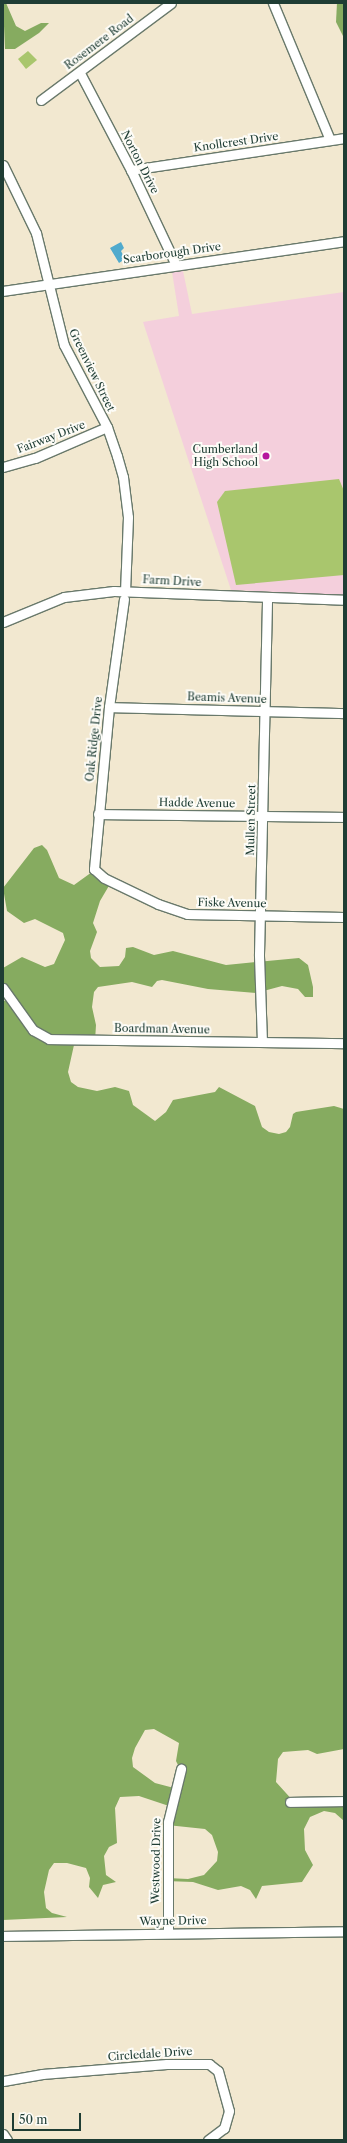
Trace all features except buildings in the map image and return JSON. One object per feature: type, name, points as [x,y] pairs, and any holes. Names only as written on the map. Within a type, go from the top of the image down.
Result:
[{"type":"street","name":"Rosemere Road","points":[[41,100],[80,73],[171,3]]},
{"type":"street","points":[[272,3],[330,140]]},
{"type":"street","name":"Norton Drive","points":[[80,73],[131,170],[176,265]]},
{"type":"street","name":"Knollcrest Drive","points":[[131,170],[344,138]]},
{"type":"street","name":"Greenview Street","points":[[3,165],[32,222],[64,345],[107,427],[123,477],[128,536],[124,595]]},
{"type":"street","name":"Scarborough Drive","points":[[3,291],[344,241]]},
{"type":"street","name":"Fairway Drive","points":[[3,467],[35,458],[107,427]]},
{"type":"street","name":"Farm Drive","points":[[3,622],[64,597],[124,595],[267,597],[344,600]]},
{"type":"street","name":"Oak Ridge Drive","points":[[104,878],[94,869],[109,707],[124,595]]},
{"type":"street","name":"Mullen Street","points":[[262,1042],[260,916],[267,597]]},
{"type":"street","name":"Beamis Avenue","points":[[109,707],[344,713]]},
{"type":"street","name":"Hadde Avenue","points":[[98,814],[344,817]]},
{"type":"street","name":"Fiske Avenue","points":[[104,878],[158,904],[187,914],[344,917]]},
{"type":"street","name":"Boardman Avenue","points":[[3,988],[34,1030],[49,1039],[344,1043]]},
{"type":"street","name":"Westwood Drive","points":[[168,1932],[168,1822],[181,1768]]},
{"type":"street","points":[[290,1802],[344,1801]]},
{"type":"street","name":"Wayne Drive","points":[[3,1936],[168,1932],[344,1931]]},
{"type":"street","name":"Circledale Drive","points":[[3,2081],[42,2074],[167,2064],[209,2064],[218,2071],[229,2111],[224,2128],[208,2140]]},
{"type":"street","points":[[3,2134],[7,2140]]},
{"type":"shaded area","name":"Cumberland High School","points":[[183,271],[192,314],[344,292],[344,595],[231,590],[143,322],[179,316],[172,272]]},
{"type":"green space","points":[[3,3],[6,3],[16,26],[25,31],[41,23],[49,23],[39,33],[15,49],[5,49]]},
{"type":"green space","points":[[337,3],[344,3],[344,38],[336,22]]},
{"type":"green space","points":[[28,51],[37,60],[26,69],[18,59]]},
{"type":"green space","points":[[339,479],[344,491],[344,575],[236,585],[217,502],[225,491]]},
{"type":"green space","points":[[42,845],[47,850],[59,878],[74,885],[92,872],[110,884],[100,901],[93,923],[97,932],[90,951],[91,958],[100,967],[119,966],[125,957],[126,948],[133,947],[154,955],[173,951],[226,965],[299,958],[308,965],[313,987],[313,997],[305,997],[298,989],[282,986],[256,993],[208,989],[162,980],[157,981],[152,987],[132,982],[98,987],[94,992],[92,1007],[96,1025],[95,1041],[74,1045],[68,1072],[71,1082],[78,1087],[97,1091],[115,1087],[129,1091],[133,1105],[155,1121],[166,1112],[173,1100],[215,1092],[219,1087],[255,1106],[262,1127],[269,1132],[279,1134],[286,1132],[290,1127],[293,1114],[296,1112],[334,1106],[344,1109],[344,1749],[317,1754],[308,1750],[283,1752],[278,1759],[276,1782],[295,1803],[344,1802],[344,1821],[335,1813],[324,1811],[310,1817],[304,1829],[305,1850],[313,1865],[302,1882],[262,1886],[256,1899],[250,1890],[241,1886],[218,1890],[193,1882],[166,1881],[167,1878],[188,1879],[204,1875],[217,1861],[218,1852],[212,1835],[205,1829],[167,1825],[169,1806],[139,1796],[120,1797],[115,1808],[117,1843],[109,1847],[104,1856],[106,1875],[116,1882],[103,1885],[98,1898],[89,1887],[90,1878],[86,1868],[67,1863],[54,1863],[49,1870],[44,1892],[46,1908],[52,1913],[67,1917],[3,1920],[3,1002],[8,998],[3,990],[3,968],[22,957],[45,967],[54,964],[65,940],[63,933],[35,919],[24,923],[7,911],[3,888],[34,848]],"holes":[[[154,1729],[179,1743],[176,1761],[180,1769],[174,1788],[155,1783],[133,1767],[132,1758],[135,1748],[145,1730]]]},
{"type":"water","points":[[121,242],[124,248],[121,251],[125,259],[119,263],[110,248]]},
{"type":"place","name":"Cumberland High School","points":[[266,456]]}]
